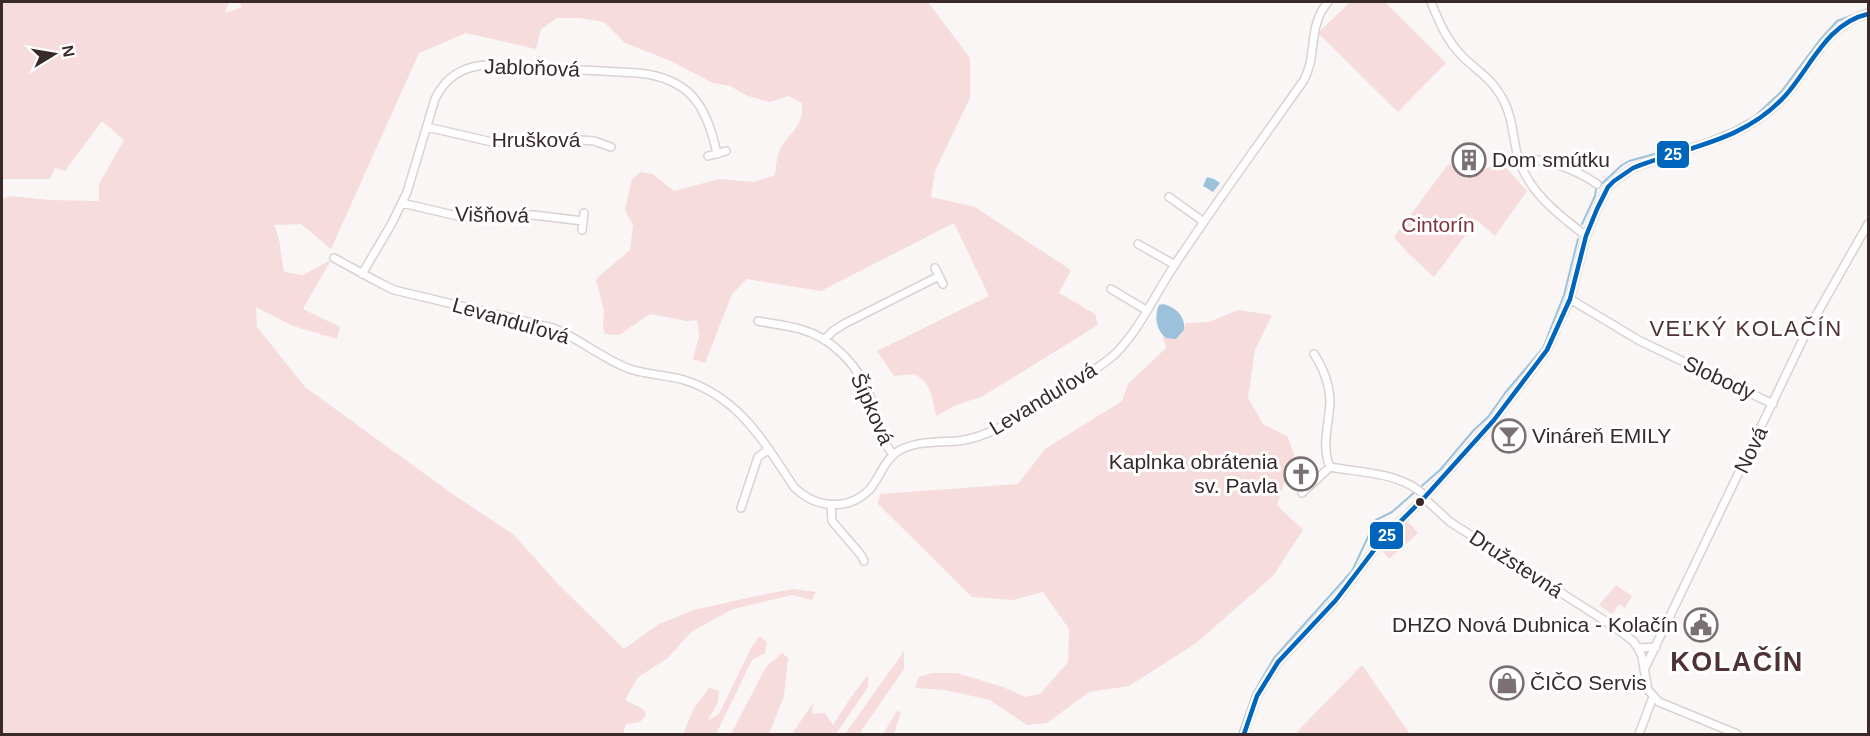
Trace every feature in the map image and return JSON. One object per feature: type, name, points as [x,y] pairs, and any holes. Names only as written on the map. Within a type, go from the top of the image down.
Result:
[{"type":"street","name":"Levanduľová","points":[[893,454],[914,445],[975,438],[1002,427],[1101,365],[1126,342],[1204,222],[1304,80],[1312,59],[1315,24],[1322,8],[1328,2]]},
{"type":"street","points":[[1431,2],[1451,44],[1501,94],[1512,118],[1518,158],[1528,177],[1545,202],[1586,236]]},
{"type":"street","points":[[1244,735],[1257,696],[1278,663],[1336,600],[1381,541],[1422,493],[1494,420],[1534,370],[1551,344],[1570,299],[1586,236],[1608,187],[1622,174],[1643,164],[1728,136],[1757,121],[1786,94],[1827,39],[1838,28],[1853,18],[1869,14]]},
{"type":"street","name":"Jabloňová","points":[[362,274],[402,203],[440,90],[454,75],[470,67],[490,65],[661,76],[694,98],[701,107],[710,124],[717,154]]},
{"type":"street","name":"Hrušková","points":[[427,127],[492,142],[580,140],[594,141],[611,147]]},
{"type":"street","points":[[708,156],[726,151]]},
{"type":"street","points":[[1518,158],[1545,161],[1582,174],[1597,184]]},
{"type":"street","points":[[1169,197],[1204,222]]},
{"type":"street","name":"Višňová","points":[[402,203],[466,218],[533,215],[583,222]]},
{"type":"street","points":[[582,230],[584,213]]},
{"type":"street","name":"Nová","points":[[1644,670],[1805,335],[1869,224]]},
{"type":"street","points":[[1138,243],[1175,265]]},
{"type":"street","name":"Levanduľová","points":[[334,258],[402,292],[553,328],[630,369],[697,385],[717,395],[751,424],[800,493],[813,501],[831,506]]},
{"type":"street","points":[[935,268],[943,284]]},
{"type":"street","points":[[824,340],[844,324],[939,276]]},
{"type":"street","points":[[1111,289],[1146,310]]},
{"type":"street","name":"Slobody","points":[[1570,299],[1640,341],[1773,404]]},
{"type":"street","name":"Šípková","points":[[758,321],[800,329],[824,340],[844,356],[862,379],[872,401],[880,437],[893,454]]},
{"type":"street","points":[[1302,493],[1330,467],[1325,448],[1329,392],[1320,363],[1314,354]]},
{"type":"street","points":[[741,508],[758,458],[769,449]]},
{"type":"street","points":[[864,561],[832,520],[831,506],[852,501],[864,494],[876,481],[884,464],[893,454]]},
{"type":"street","name":"Družstevná","points":[[1330,467],[1407,482],[1422,493],[1450,522],[1610,624],[1633,641],[1638,648]]},
{"type":"street","points":[[1656,647],[1638,648],[1648,690],[1653,697],[1666,706],[1737,735]]},
{"type":"street","points":[[1639,735],[1653,697]]},
{"type":"green space","points":[[2,2],[229,2],[225,13],[242,7],[239,2],[928,2],[970,58],[970,98],[935,171],[931,197],[975,207],[1071,270],[1059,293],[1095,314],[1098,325],[983,396],[954,406],[936,416],[930,392],[921,378],[915,374],[894,376],[877,351],[989,296],[954,223],[821,291],[747,279],[732,294],[705,363],[693,359],[699,336],[697,320],[687,321],[650,314],[619,335],[605,334],[604,311],[596,280],[630,250],[633,225],[625,210],[632,179],[641,172],[653,174],[674,191],[719,179],[753,182],[775,175],[777,157],[800,120],[802,103],[789,96],[769,102],[748,96],[730,86],[713,83],[671,61],[625,43],[604,22],[579,18],[557,18],[541,29],[536,49],[466,33],[419,53],[331,249],[301,224],[274,225],[279,239],[284,272],[303,275],[331,260],[303,309],[340,327],[337,339],[293,326],[256,307],[257,327],[305,387],[451,493],[514,535],[559,585],[624,649],[659,624],[694,610],[793,589],[816,592],[812,600],[792,595],[733,609],[691,632],[668,658],[638,677],[625,700],[643,709],[646,715],[640,722],[626,724],[623,734],[2,734],[2,199],[10,196],[49,200],[99,201],[99,184],[124,140],[102,121],[65,171],[55,168],[50,179],[2,180]]},
{"type":"green space","points":[[1350,2],[1385,2],[1446,63],[1398,112],[1318,33]]},
{"type":"green space","name":"Cintorín","points":[[1500,161],[1527,191],[1495,236],[1477,220],[1434,277],[1394,237],[1449,163],[1467,179]]},
{"type":"green space","points":[[1238,310],[1272,315],[1255,350],[1248,398],[1263,424],[1287,436],[1294,454],[1277,505],[1303,530],[1273,576],[1195,644],[1129,686],[1089,692],[1047,723],[1027,725],[990,700],[945,690],[915,688],[919,677],[932,673],[957,673],[1003,687],[1025,697],[1040,694],[1068,662],[1069,629],[1043,592],[1013,600],[972,597],[878,504],[880,494],[1018,484],[1045,449],[1122,401],[1128,384],[1166,348],[1163,336],[1178,337],[1185,328],[1185,323],[1209,322]]},
{"type":"green space","points":[[1409,523],[1418,533],[1389,559],[1380,548],[1402,525]]},
{"type":"green space","points":[[1616,585],[1632,596],[1625,608],[1619,604],[1612,614],[1599,605]]},
{"type":"green space","points":[[760,636],[767,642],[765,653],[752,660],[716,734],[683,734],[694,708],[709,688],[719,691],[718,702],[708,720],[719,714],[752,646]]},
{"type":"green space","points":[[904,651],[904,669],[859,734],[845,734]]},
{"type":"green space","points":[[782,653],[788,658],[784,696],[769,734],[731,734],[766,667]]},
{"type":"green space","points":[[1362,665],[1410,734],[1295,734]]},
{"type":"green space","points":[[868,675],[868,687],[836,734],[792,734],[813,703],[812,714],[825,713],[833,725]]},
{"type":"green space","points":[[897,711],[901,712],[894,734],[883,734]]},
{"type":"water","points":[[1207,177],[1220,183],[1213,192],[1203,186]]},
{"type":"water","points":[[1163,304],[1172,307],[1183,320],[1184,330],[1176,339],[1166,338],[1158,327],[1157,309]]},
{"type":"waterway","points":[[1582,224],[1596,189],[1622,165],[1629,161],[1702,141],[1754,117],[1781,92],[1837,21],[1868,9]]},
{"type":"waterway","points":[[1239,734],[1253,694],[1274,658],[1352,571],[1376,520],[1392,512],[1440,470],[1488,417],[1543,348],[1564,295],[1578,239]]},
{"type":"transit line","name":"25","points":[[1244,734],[1257,696],[1278,662],[1336,600],[1381,541],[1424,498],[1494,420],[1547,350],[1570,299],[1586,236],[1608,187],[1633,168],[1714,141],[1751,124],[1785,96],[1831,36],[1854,19],[1868,14]]},
{"type":"place","name":"Dom smútku","points":[[1469,160]]},
{"type":"place","name":"Vináreň EMILY","points":[[1509,436]]},
{"type":"place","name":"Kaplnka obrátenia sv. Pavla","points":[[1301,474]]},
{"type":"place","name":"DHZO Nová Dubnica - Kolačín","points":[[1701,625]]},
{"type":"place","name":"ČIČO Servis","points":[[1507,683]]},
{"type":"district","name":"VEĽKÝ KOLAČÍN","points":[[1746,328]]},
{"type":"district","name":"KOLAČÍN","points":[[1737,662]]}]
